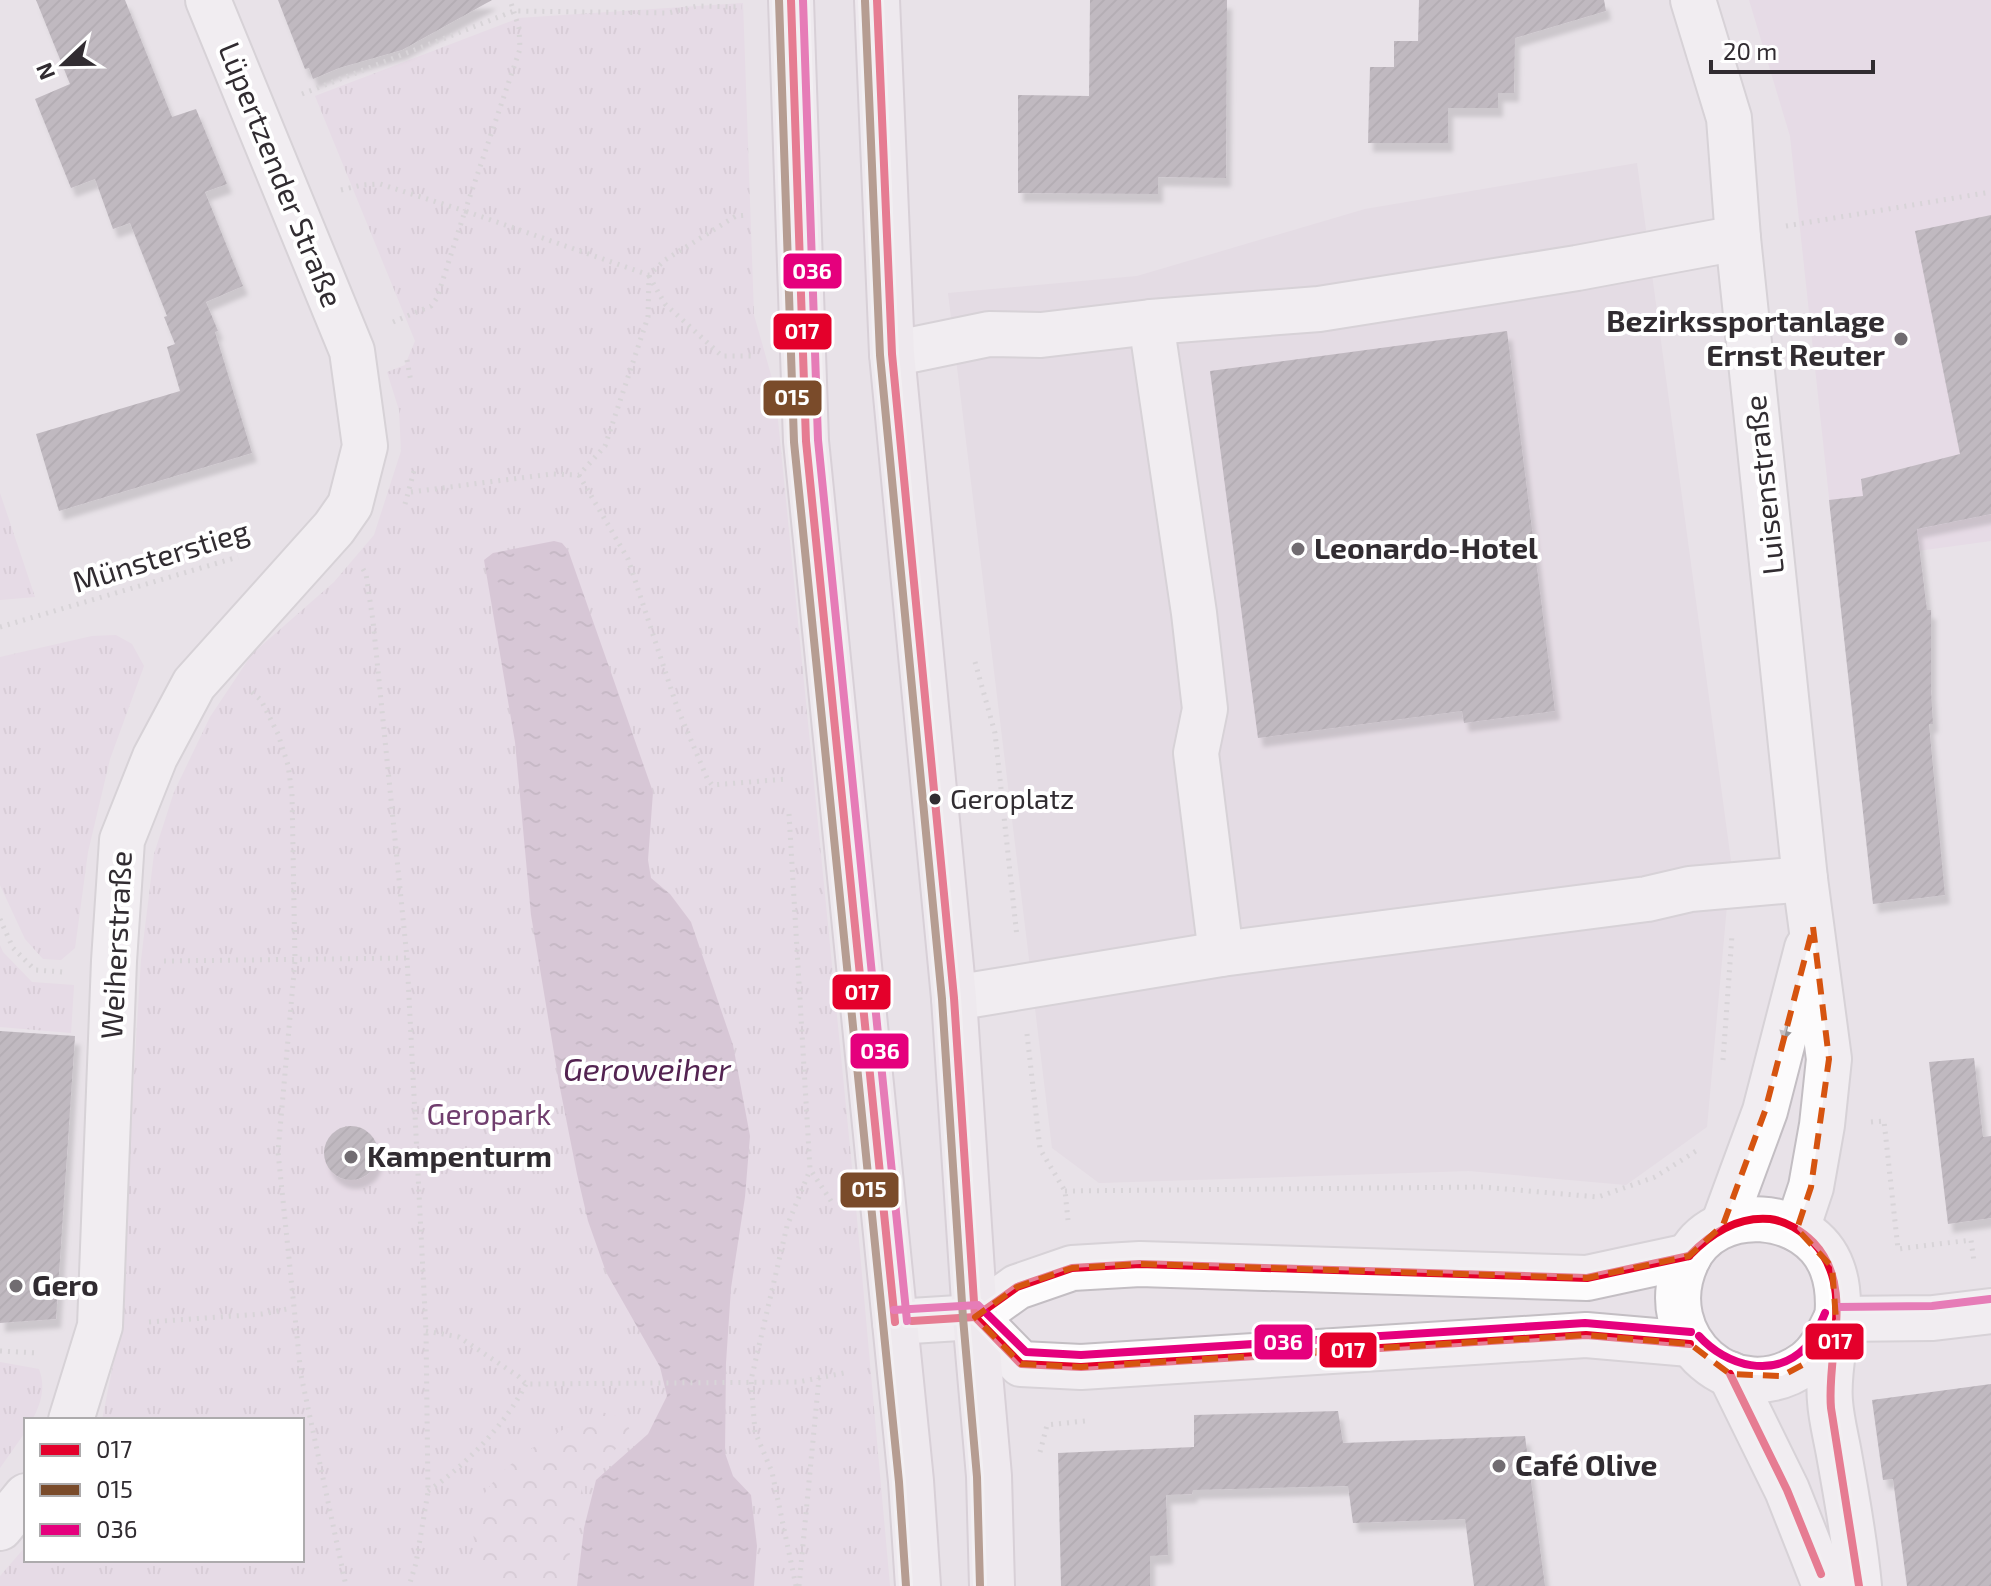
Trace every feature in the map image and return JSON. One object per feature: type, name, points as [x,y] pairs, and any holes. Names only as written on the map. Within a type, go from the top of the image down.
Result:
[{"type":"main road","points":[[877,0],[892,354],[954,998],[989,1476],[992,1586]]},
{"type":"main road","points":[[791,4],[806,441],[895,1322],[918,1586]]},
{"type":"street","name":"Lüpertzender Straße","points":[[208,0],[352,351]]},
{"type":"street","name":"Luisenstraße","points":[[1693,0],[1729,118],[1738,238],[1805,879],[1829,1059],[1811,1187],[1797,1229]]},
{"type":"street","points":[[892,354],[989,334],[1041,335],[1151,322],[1319,309],[1577,268],[1738,238]]},
{"type":"street","points":[[1151,322],[1205,709],[1196,753],[1221,954]]},
{"type":"street","name":"Weiherstraße","points":[[72,1418],[100,1326],[114,961],[122,840],[155,757],[194,684],[334,528],[350,505],[365,446],[352,351]]},
{"type":"street","points":[[954,998],[1221,954],[1647,899],[1690,889],[1805,879]]},
{"type":"street","name":"Luisenstraße","points":[[1723,1225],[1765,1111],[1813,927]]},
{"type":"street","points":[[1836,1319],[1824,1343],[1806,1363],[1782,1376],[1756,1380],[1730,1374],[1706,1361],[1690,1344],[1680,1323],[1677,1300],[1680,1277],[1689,1256],[1704,1239],[1723,1225],[1748,1218],[1773,1219],[1797,1229],[1818,1246],[1832,1267],[1837,1292],[1836,1319],[1829,1399],[1859,1586]]},
{"type":"street","points":[[895,1322],[975,1317],[1017,1287],[1072,1268],[1140,1264],[1587,1278],[1689,1256]]},
{"type":"street","points":[[1836,1319],[1933,1318],[1986,1312]]},
{"type":"street","points":[[975,1317],[1021,1364],[1081,1367],[1586,1335],[1690,1344]]},
{"type":"street","points":[[1730,1374],[1787,1490],[1825,1586]]},
{"type":"street","points":[[0,1528],[24,1498]]},
{"type":"path","points":[[392,322],[431,306],[437,298],[520,49],[519,28],[510,0]]},
{"type":"path","points":[[302,94],[514,11],[668,13],[697,6],[791,4]]},
{"type":"path","points":[[341,190],[380,184],[649,275],[665,304],[722,356],[803,351]]},
{"type":"path","points":[[1808,221],[1991,192]]},
{"type":"path","points":[[579,475],[605,446],[648,317],[649,275],[665,260],[736,216],[797,213]]},
{"type":"path","points":[[411,492],[551,474],[579,475]]},
{"type":"path","points":[[579,475],[628,559],[677,707],[707,778],[712,785],[787,779]]},
{"type":"path","name":"Münsterstieg","points":[[0,627],[245,555]]},
{"type":"path","points":[[366,574],[407,958],[426,1331],[428,1492],[409,1586]]},
{"type":"path","points":[[971,648],[995,733],[1040,1149],[1065,1191],[1072,1268]]},
{"type":"path","points":[[214,659],[261,700],[278,734],[288,765],[292,794],[295,961],[278,1152],[301,1375],[346,1586]]},
{"type":"path","points":[[1723,1062],[1734,886]]},
{"type":"path","points":[[0,919],[13,948],[35,970],[68,973],[114,961],[407,958]]},
{"type":"path","points":[[1822,1125],[1884,1121],[1898,1249],[1971,1240],[1986,1312]]},
{"type":"path","points":[[1065,1191],[1483,1187],[1598,1197],[1655,1177],[1702,1147]]},
{"type":"path","points":[[797,1586],[772,1472],[755,1432],[751,1380],[787,1226],[810,1169]]},
{"type":"path","points":[[100,1326],[262,1314],[292,1308]]},
{"type":"path","points":[[426,1331],[459,1337],[526,1384],[737,1380],[798,1382],[833,1375]]},
{"type":"path","points":[[0,1351],[49,1354]]},
{"type":"path","points":[[797,1586],[819,1378]]},
{"type":"path","points":[[428,1492],[458,1470],[519,1398],[526,1384]]},
{"type":"highlighted area","points":[[1813,927],[1829,1059],[1811,1187],[1797,1229],[1832,1267],[1836,1319],[1806,1363],[1782,1376],[1730,1374],[1690,1344],[1586,1335],[1081,1367],[1021,1364],[975,1317],[1017,1287],[1072,1268],[1140,1264],[1587,1278],[1689,1256],[1723,1225],[1765,1111]]},
{"type":"shaded area","points":[[1637,163],[1731,861],[1707,1127],[1626,1185],[1469,1171],[1099,1183],[1052,1148],[948,293],[1137,276],[1365,209]]},
{"type":"green space","name":"Bezirkssportanlage Ernst Reuter","points":[[1749,0],[1991,0],[1991,541],[1836,562],[1790,136]]},
{"type":"green space","name":"Geropark","points":[[743,3],[754,315],[775,389],[890,1586],[0,1586],[0,1576],[24,1548],[24,1562],[304,1562],[304,1418],[102,1418],[116,1350],[141,960],[154,854],[174,792],[210,717],[252,654],[334,582],[374,535],[401,451],[399,410],[387,372],[405,365],[415,341],[315,96],[519,18]]},
{"type":"green space","points":[[0,493],[35,597],[0,600]]},
{"type":"green space","points":[[116,635],[132,644],[144,666],[110,759],[88,852],[75,948],[61,960],[43,959],[25,939],[0,885],[0,657],[92,636]]},
{"type":"green space","points":[[0,945],[32,982],[74,985],[71,1033],[0,1027]]},
{"type":"green space","points":[[0,1362],[39,1369],[40,1402],[33,1418],[24,1418],[24,1434],[0,1468]]},
{"type":"green space","points":[[598,1411],[626,1419],[631,1434],[584,1480],[573,1526],[566,1586],[485,1586],[472,1525],[481,1500],[507,1467],[524,1454]]},
{"type":"water","name":"Geroweiher","points":[[554,541],[562,543],[568,550],[653,792],[648,860],[651,878],[670,894],[691,922],[733,1045],[750,1136],[745,1197],[731,1288],[725,1453],[733,1476],[751,1495],[757,1546],[754,1586],[577,1586],[584,1528],[596,1480],[648,1434],[667,1396],[660,1367],[606,1272],[588,1221],[577,1174],[531,915],[515,742],[484,560],[493,553]]},
{"type":"building","points":[[36,0],[125,0],[172,117],[196,109],[227,184],[205,192],[243,286],[206,302],[218,331],[215,332],[252,453],[59,511],[36,434],[180,391],[167,347],[175,344],[164,317],[167,316],[130,223],[113,229],[95,179],[71,188],[35,99],[70,84]]},
{"type":"building","points":[[278,0],[492,0],[402,50],[339,68],[313,79],[309,68],[305,69]]},
{"type":"building","points":[[1090,0],[1227,0],[1226,178],[1158,177],[1158,194],[1018,193],[1018,95],[1089,96]]},
{"type":"building","points":[[1419,0],[1604,0],[1606,11],[1515,38],[1514,93],[1498,93],[1498,108],[1448,108],[1448,143],[1368,143],[1370,67],[1394,67],[1394,41],[1418,41]]},
{"type":"building","points":[[1991,215],[1991,514],[1917,529],[1927,610],[1931,610],[1933,724],[1929,724],[1945,895],[1873,904],[1829,500],[1863,496],[1861,479],[1960,454],[1915,231]]},
{"type":"building","points":[[1507,331],[1555,711],[1464,723],[1462,711],[1258,738],[1210,371]]},
{"type":"building","points":[[0,1031],[75,1036],[56,1319],[0,1323]]},
{"type":"building","points":[[1974,1058],[1983,1137],[1991,1136],[1991,1218],[1948,1224],[1929,1062]]},
{"type":"building","name":"Kampenturm","points":[[351,1126],[370,1134],[378,1153],[370,1172],[351,1180],[332,1172],[324,1153],[332,1134]]},
{"type":"building","points":[[1991,1384],[1991,1586],[1907,1586],[1893,1479],[1883,1480],[1872,1400]]},
{"type":"building","points":[[1338,1411],[1343,1443],[1525,1436],[1545,1586],[1474,1586],[1465,1519],[1353,1523],[1348,1486],[1193,1490],[1192,1494],[1166,1495],[1168,1555],[1150,1556],[1150,1586],[1061,1586],[1058,1453],[1194,1447],[1194,1415]]},
{"type":"transit line","name":"015","points":[[779,0],[794,442],[899,1482],[906,1586]]},
{"type":"transit line","name":"017","points":[[791,0],[806,441],[895,1322]]},
{"type":"transit line","name":"036","points":[[803,0],[818,440],[907,1321]]},
{"type":"transit line","name":"017","points":[[877,0],[892,354],[954,998],[975,1317],[1021,1364],[1081,1367],[1586,1335],[1690,1344]]},
{"type":"transit line","name":"015","points":[[865,1],[880,355],[942,999],[977,1477],[980,1586]]},
{"type":"transit line","name":"017","points":[[1689,1256],[1725,1228],[1747,1220],[1770,1219],[1788,1224],[1804,1234],[1826,1260],[1836,1300],[1831,1408],[1859,1586]]},
{"type":"transit line","name":"017","points":[[912,1321],[975,1317],[1017,1287],[1072,1268],[1140,1264],[1587,1278],[1689,1256]]},
{"type":"transit line","name":"036","points":[[1836,1307],[1932,1306],[1990,1299]]},
{"type":"transit line","name":"036","points":[[894,1310],[978,1305],[1026,1352],[1081,1355],[1585,1323],[1691,1332]]},
{"type":"transit line","name":"036","points":[[1699,1336],[1736,1361],[1765,1366],[1793,1357],[1806,1347],[1825,1313]]},
{"type":"transit line","name":"017","points":[[1730,1374],[1787,1490],[1821,1574]]},
{"type":"place","name":"Bezirkssportanlage Ernst Reuter","points":[[1901,339]]},
{"type":"place","name":"Leonardo-Hotel","points":[[1298,549]]},
{"type":"place","name":"Geroplatz","points":[[935,799]]},
{"type":"place","name":"Kampenturm","points":[[351,1157]]},
{"type":"place","name":"Gero","points":[[16,1286]]},
{"type":"place","name":"Café Olive","points":[[1499,1466]]}]
